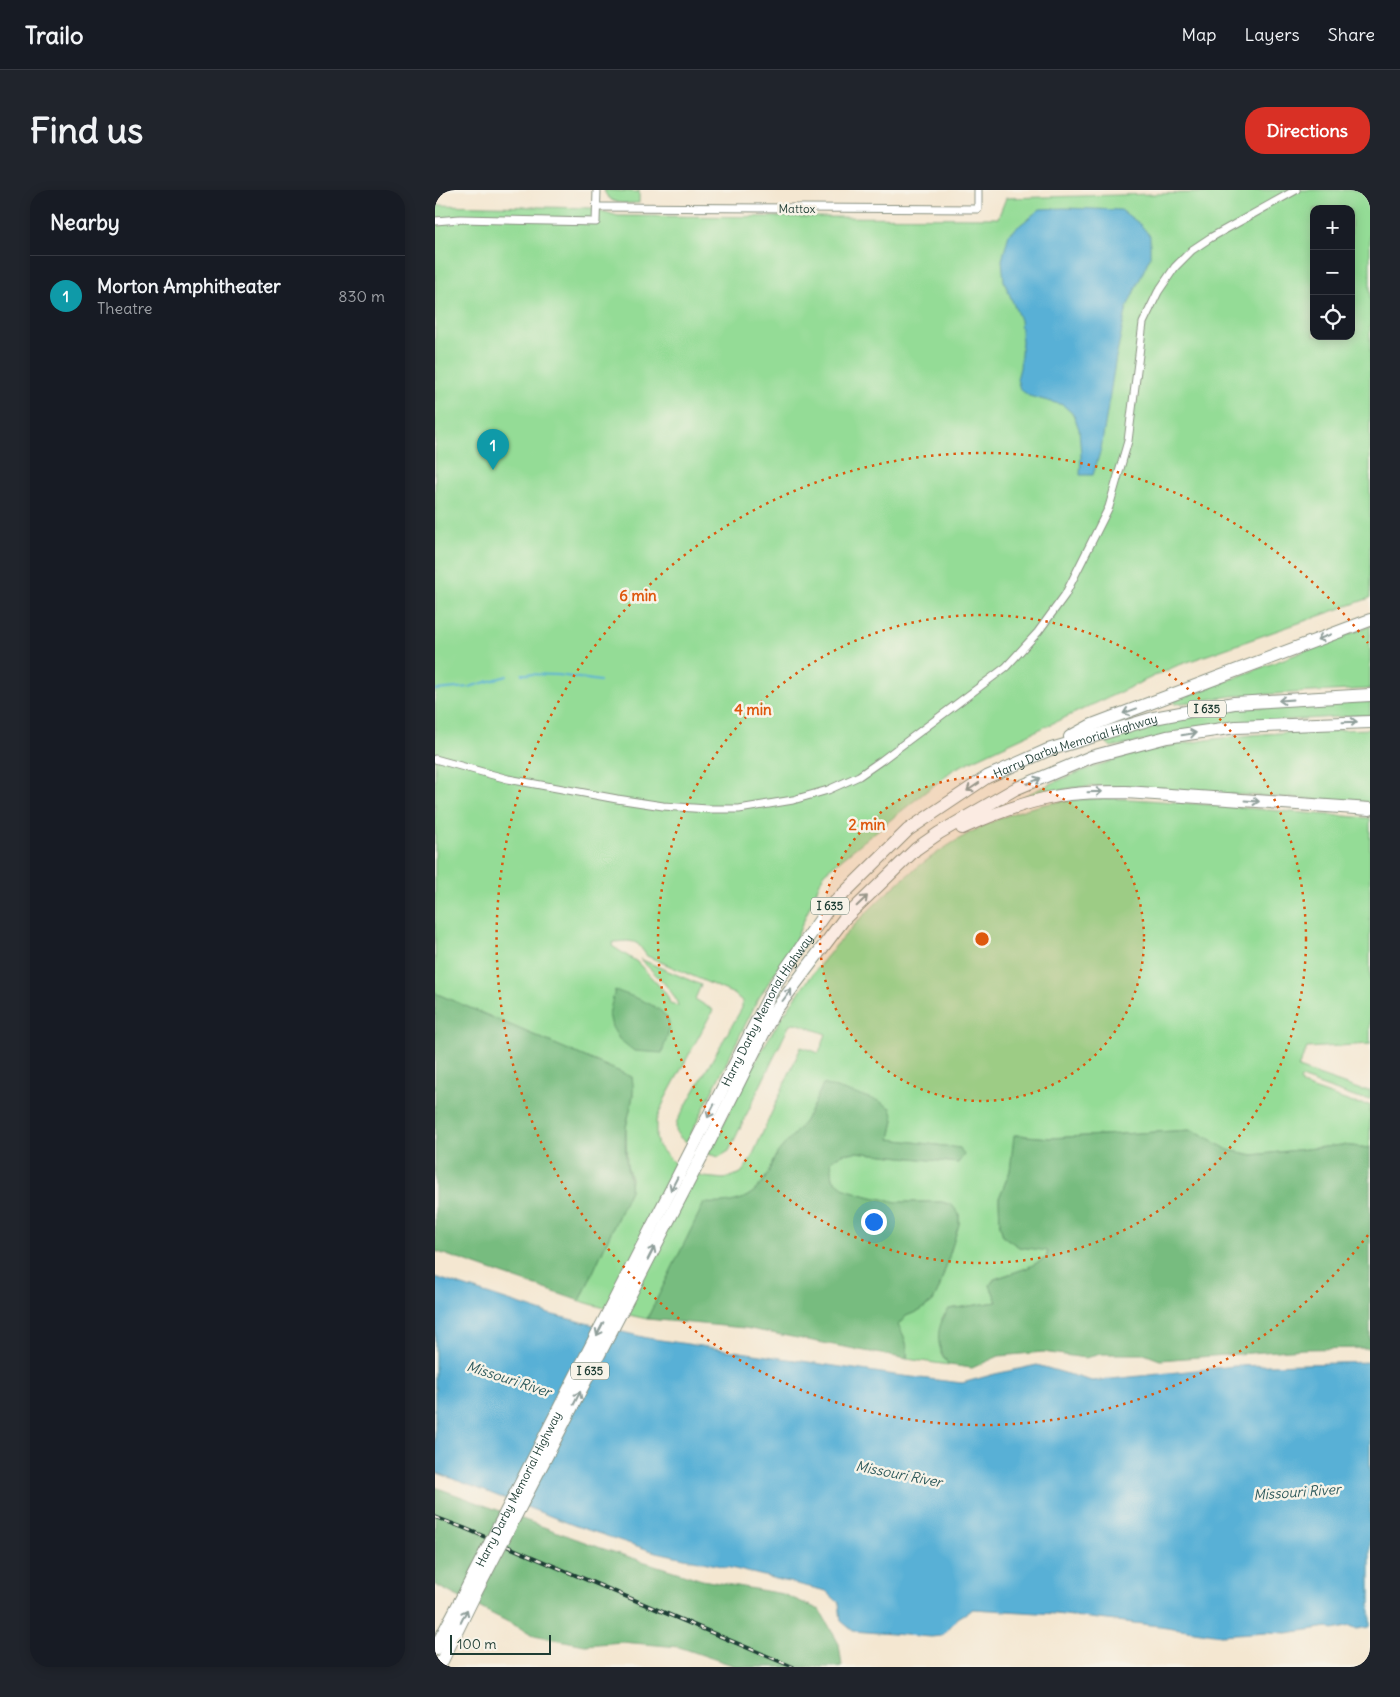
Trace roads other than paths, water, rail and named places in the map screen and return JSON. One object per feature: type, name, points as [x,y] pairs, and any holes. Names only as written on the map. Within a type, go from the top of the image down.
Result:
[{"type":"highway","points":[[1048,750],[1092,725],[1370,620]]},
{"type":"highway","name":"Harry Darby Memorial Highway","points":[[702,1143],[776,983],[828,909],[908,830],[987,777],[1048,750],[1154,718],[1234,704],[1370,695]]},
{"type":"highway","name":"Harry Darby Memorial Highway","points":[[435,1650],[469,1594],[702,1143],[774,1012],[844,919],[916,850],[939,833],[1015,788],[1091,757],[1167,737],[1236,727],[1370,722]]},
{"type":"highway","points":[[916,850],[977,821],[1017,806],[1054,796],[1092,792],[1126,792],[1370,809]]},
{"type":"highway","name":"Harry Darby Memorial Highway","points":[[439,1667],[469,1594]]},
{"type":"street","points":[[435,221],[461,219],[596,222],[597,190]]},
{"type":"street","name":"Mattox","points":[[597,207],[978,209],[978,190]]},
{"type":"street","points":[[435,759],[508,778],[617,799],[663,806],[708,809],[739,809],[793,800],[828,790],[859,776],[1006,667],[1038,632],[1065,595],[1109,508],[1128,441],[1143,324],[1158,292],[1175,267],[1191,250],[1296,190]]},
{"type":"water","points":[[1040,209],[1121,210],[1140,224],[1150,236],[1150,257],[1127,307],[1116,357],[1101,449],[1093,475],[1080,475],[1079,429],[1073,414],[1063,405],[1029,396],[1020,389],[1017,379],[1020,368],[1022,341],[1020,320],[1004,281],[1002,260],[1009,234]]},
{"type":"water","name":"Missouri River","points":[[435,1277],[549,1314],[647,1338],[895,1375],[962,1383],[1037,1365],[1092,1381],[1235,1366],[1370,1362],[1370,1627],[1357,1629],[1351,1626],[1333,1630],[1328,1627],[1287,1633],[1266,1632],[1221,1635],[1055,1614],[973,1609],[958,1618],[942,1636],[931,1637],[853,1631],[841,1621],[839,1603],[826,1591],[652,1551],[576,1526],[435,1472]]},
{"type":"waterway","points":[[522,674],[558,675],[600,681]]},
{"type":"waterway","points":[[435,690],[469,687],[507,676]]},
{"type":"railway","points":[[435,1517],[793,1667]]},
{"type":"place","name":"Morton Amphitheater","points":[[493,470]]}]
